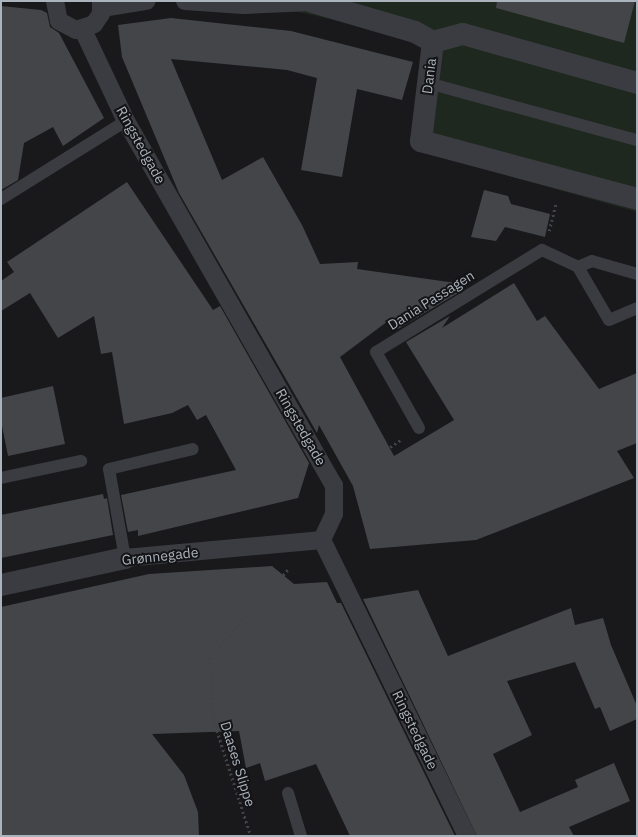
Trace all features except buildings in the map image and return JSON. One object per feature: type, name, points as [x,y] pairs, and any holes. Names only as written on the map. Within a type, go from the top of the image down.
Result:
[{"type":"street","points":[[54,1],[55,15],[64,26],[83,30],[94,24],[101,4],[146,1]]},
{"type":"street","name":"Dania","points":[[185,1],[243,5],[312,2],[415,32],[433,42],[421,141],[637,199]]},
{"type":"street","name":"Ringstedgade","points":[[83,30],[126,120],[334,485],[334,514],[322,540],[467,836]]},
{"type":"street","points":[[433,42],[463,34],[637,83]]},
{"type":"street","name":"Grønnegade","points":[[1,585],[125,558],[322,540]]},
{"type":"lane","points":[[428,83],[637,140]]},
{"type":"lane","points":[[1,199],[126,120]]},
{"type":"lane","points":[[542,250],[578,267],[609,320],[637,308]]},
{"type":"lane","name":"Dania Passagen","points":[[419,428],[376,352],[542,250]]},
{"type":"lane","points":[[578,267],[592,261],[637,274]]},
{"type":"lane","points":[[125,558],[109,469],[193,449]]},
{"type":"lane","points":[[1,478],[81,461]]},
{"type":"lane","points":[[288,793],[301,836]]},
{"type":"path","points":[[542,250],[548,240],[561,179]]},
{"type":"path","name":"Daases Slippe","points":[[247,616],[210,658],[214,721],[250,836]]},
{"type":"green space","points":[[268,1],[637,1],[637,212],[420,151],[438,43],[267,5]]}]
